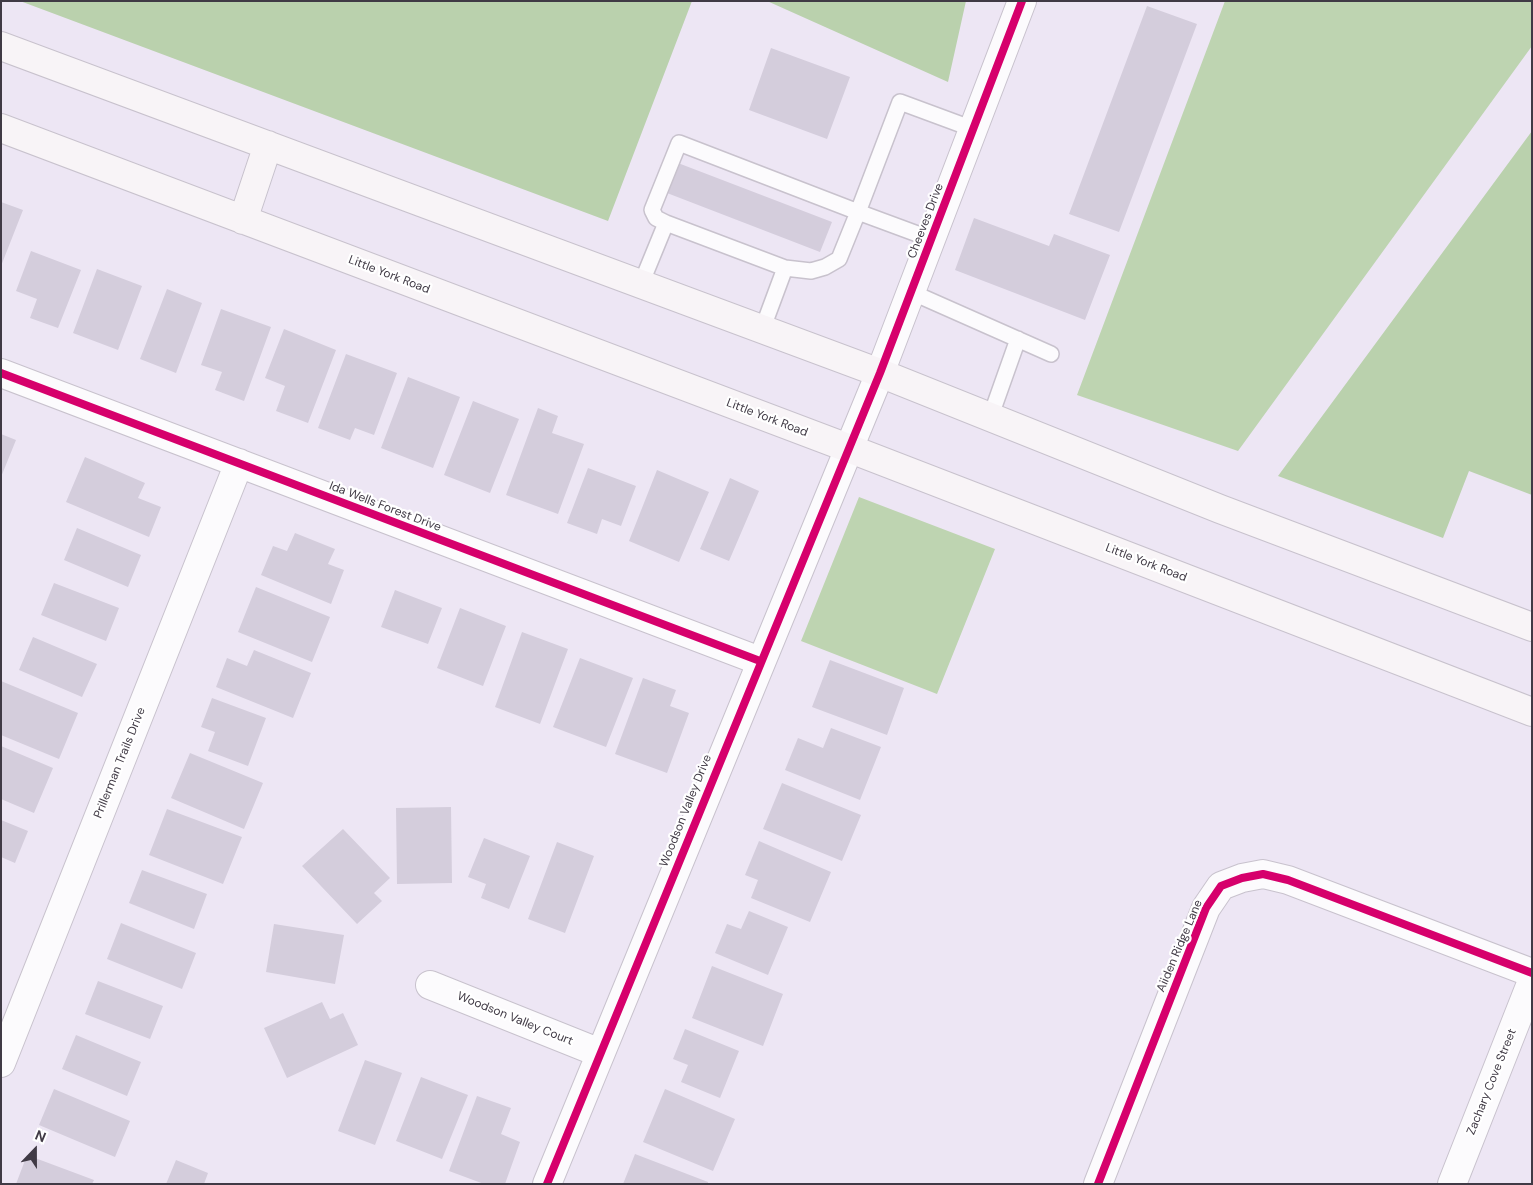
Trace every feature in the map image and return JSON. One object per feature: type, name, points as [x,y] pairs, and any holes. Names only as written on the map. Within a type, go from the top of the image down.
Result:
[{"type":"main road","points":[[1,46],[880,373],[1220,509],[1532,627]]},
{"type":"main road","name":"Little York Road","points":[[1,128],[848,448],[1532,712]]},
{"type":"main road","points":[[243,220],[268,145]]},
{"type":"street","name":"Cheeves Drive","points":[[848,448],[880,373],[1022,1]]},
{"type":"street","name":"Ida Wells Forest Drive","points":[[1,373],[760,661]]},
{"type":"street","name":"Woodson Valley Drive","points":[[548,1184],[848,448]]},
{"type":"street","name":"Prillerman Trails Drive","points":[[1,1063],[239,463]]},
{"type":"street","name":"Aiiden Ridge Lane","points":[[1098,1184],[1206,908],[1221,886],[1242,878],[1263,874],[1288,880],[1532,973]]},
{"type":"street","name":"Zachary Cove Street","points":[[1452,1184],[1532,981]]},
{"type":"street","name":"Woodson Valley Court","points":[[430,985],[600,1053]]},
{"type":"lane","points":[[931,239],[858,212],[680,143],[652,210],[656,218],[666,223],[786,268],[811,271],[825,267],[839,258],[858,212],[900,102],[973,129]]},
{"type":"lane","points":[[641,284],[666,223]]},
{"type":"lane","points":[[762,330],[786,268]]},
{"type":"lane","points":[[911,292],[1051,354]]},
{"type":"lane","points":[[990,418],[1018,339]]},
{"type":"green space","points":[[20,1],[692,1],[608,221]]},
{"type":"green space","points":[[767,1],[966,1],[948,82]]},
{"type":"green space","points":[[1225,1],[1532,1],[1532,46],[1238,451],[1077,395]]},
{"type":"green space","points":[[1532,131],[1532,495],[1469,471],[1443,538],[1278,476]]},
{"type":"green space","points":[[859,497],[995,549],[937,694],[801,641]]},
{"type":"building","points":[[1147,6],[1197,24],[1119,232],[1069,214]]},
{"type":"building","points":[[771,48],[850,77],[827,139],[749,110]]},
{"type":"building","points":[[678,163],[832,222],[820,252],[667,193]]},
{"type":"building","points":[[1,202],[23,210],[1,266]]},
{"type":"building","points":[[974,218],[1049,246],[1054,234],[1110,255],[1085,320],[955,270]]},
{"type":"building","points":[[31,251],[81,270],[58,328],[30,318],[37,299],[16,291]]},
{"type":"building","points":[[97,269],[142,286],[118,350],[73,333]]},
{"type":"building","points":[[167,289],[202,303],[176,373],[140,359]]},
{"type":"building","points":[[221,309],[271,327],[244,401],[215,390],[222,372],[201,365]]},
{"type":"building","points":[[284,329],[336,350],[308,423],[276,411],[285,386],[265,378]]},
{"type":"building","points":[[346,354],[397,373],[374,435],[355,428],[350,440],[318,428]]},
{"type":"building","points":[[408,377],[460,397],[433,468],[381,448]]},
{"type":"building","points":[[473,401],[519,419],[490,493],[444,475]]},
{"type":"building","points":[[538,408],[558,416],[552,433],[584,444],[558,514],[506,495]]},
{"type":"building","points":[[1,434],[16,440],[1,477]]},
{"type":"building","points":[[85,457],[145,483],[138,498],[161,507],[149,537],[66,502]]},
{"type":"building","points":[[588,468],[636,486],[621,526],[602,519],[597,534],[567,523]]},
{"type":"building","points":[[657,470],[709,492],[679,562],[629,541]]},
{"type":"building","points":[[730,478],[759,491],[729,561],[700,549]]},
{"type":"building","points":[[77,528],[141,555],[128,587],[64,560]]},
{"type":"building","points":[[295,533],[335,549],[328,564],[344,570],[331,604],[261,575],[273,546],[287,551]]},
{"type":"building","points":[[54,583],[119,608],[106,641],[41,615]]},
{"type":"building","points":[[256,587],[330,617],[312,662],[238,632]]},
{"type":"building","points":[[395,590],[442,608],[428,644],[381,627]]},
{"type":"building","points":[[460,608],[506,626],[483,686],[437,668]]},
{"type":"building","points":[[522,632],[568,649],[540,724],[495,707]]},
{"type":"building","points":[[33,637],[97,664],[82,697],[19,670]]},
{"type":"building","points":[[254,650],[311,673],[293,718],[216,687],[227,658],[247,666]]},
{"type":"building","points":[[580,658],[633,678],[606,747],[553,727]]},
{"type":"building","points":[[830,660],[904,688],[887,735],[812,707]]},
{"type":"building","points":[[643,678],[676,690],[670,706],[689,713],[667,773],[615,754]]},
{"type":"building","points":[[1,681],[78,713],[59,759],[1,735]]},
{"type":"building","points":[[212,698],[266,718],[248,766],[208,751],[215,732],[201,727]]},
{"type":"building","points":[[831,728],[881,747],[860,800],[785,770],[798,738],[823,748]]},
{"type":"building","points":[[1,746],[53,768],[34,813],[1,799]]},
{"type":"building","points":[[190,753],[263,783],[244,829],[171,798]]},
{"type":"building","points":[[782,783],[861,815],[842,861],[763,829]]},
{"type":"building","points":[[451,807],[452,883],[397,884],[396,808]]},
{"type":"building","points":[[167,809],[242,837],[223,884],[149,855]]},
{"type":"building","points":[[1,820],[28,831],[15,863],[1,857]]},
{"type":"building","points":[[343,829],[390,878],[374,893],[382,901],[357,924],[302,866]]},
{"type":"building","points":[[484,838],[530,856],[509,909],[481,898],[486,884],[468,877]]},
{"type":"building","points":[[759,841],[831,872],[810,922],[751,898],[758,880],[745,875]]},
{"type":"building","points":[[557,842],[594,856],[565,933],[528,919]]},
{"type":"building","points":[[142,870],[207,894],[194,929],[129,903]]},
{"type":"building","points":[[749,911],[788,927],[768,975],[715,953],[727,924],[741,929]]},
{"type":"building","points":[[121,923],[196,953],[182,989],[107,959]]},
{"type":"building","points":[[274,924],[344,935],[335,984],[266,972]]},
{"type":"building","points":[[712,966],[783,994],[763,1046],[692,1018]]},
{"type":"building","points":[[98,981],[163,1006],[150,1039],[85,1014]]},
{"type":"building","points":[[322,1002],[330,1019],[343,1013],[358,1045],[287,1078],[264,1028]]},
{"type":"building","points":[[685,1029],[739,1051],[720,1098],[681,1082],[688,1065],[673,1059]]},
{"type":"building","points":[[76,1035],[141,1062],[127,1096],[62,1069]]},
{"type":"building","points":[[365,1060],[402,1073],[375,1145],[338,1131]]},
{"type":"building","points":[[421,1077],[468,1095],[442,1159],[396,1141]]},
{"type":"building","points":[[54,1089],[130,1121],[115,1157],[39,1125]]},
{"type":"building","points":[[665,1089],[735,1119],[713,1171],[643,1142]]},
{"type":"building","points":[[477,1096],[511,1108],[501,1134],[520,1142],[505,1184],[484,1184],[449,1171]]},
{"type":"building","points":[[635,1154],[708,1182],[708,1184],[623,1184]]},
{"type":"building","points":[[27,1155],[94,1180],[92,1184],[16,1184]]},
{"type":"building","points":[[176,1160],[208,1173],[204,1184],[166,1184]]},
{"type":"cycle path","points":[[547,1184],[880,373],[1022,1]]},
{"type":"cycle path","points":[[1,373],[760,661]]},
{"type":"cycle path","points":[[1098,1184],[1206,908],[1221,886],[1242,878],[1263,874],[1288,880],[1532,973]]}]
